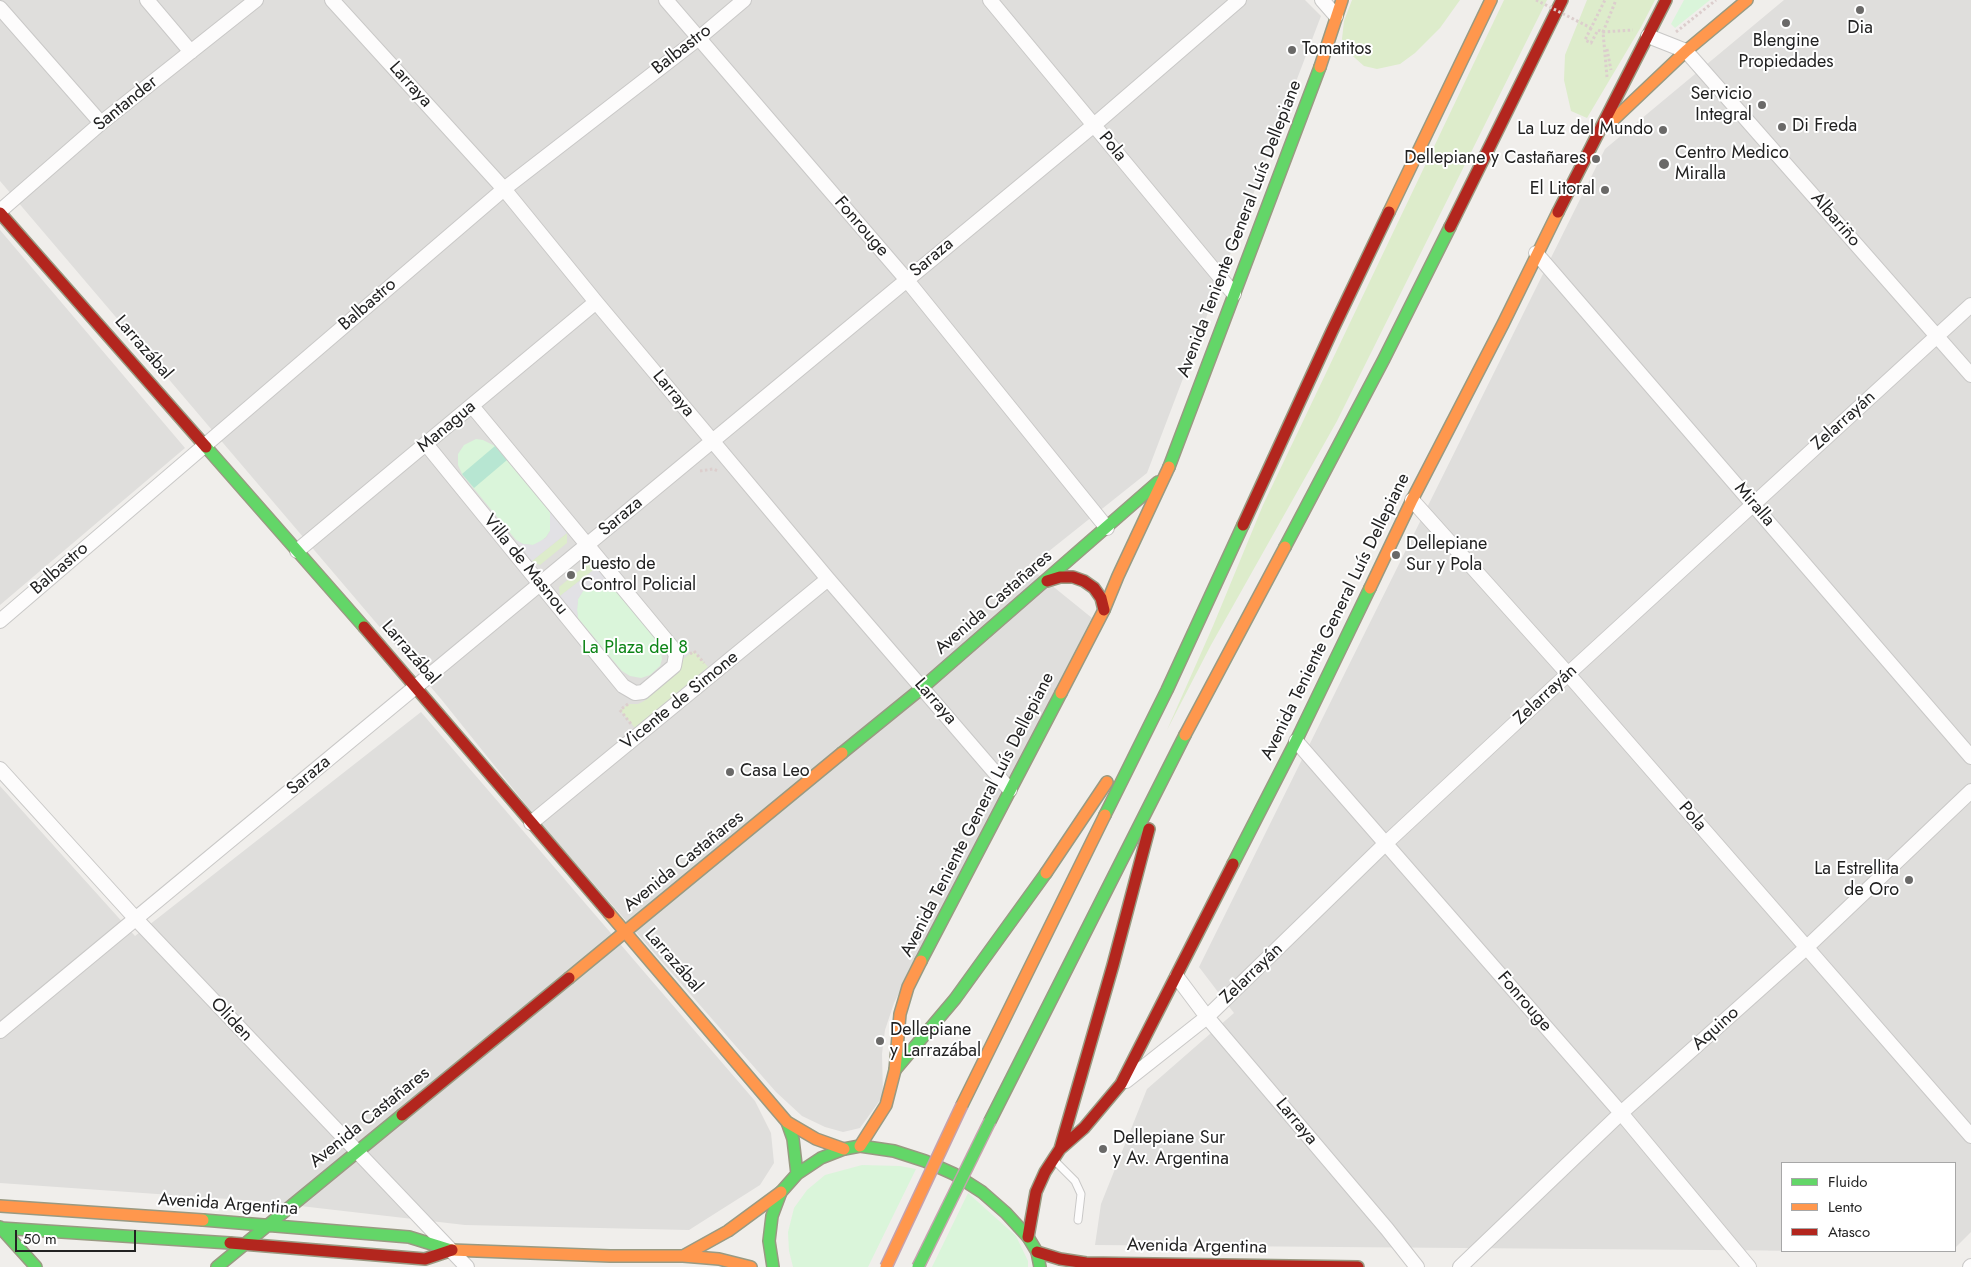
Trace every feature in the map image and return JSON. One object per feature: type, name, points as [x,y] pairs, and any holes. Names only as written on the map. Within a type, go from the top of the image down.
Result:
[{"type":"main road","name":"Avenida Teniente General Luís Dellepiane","points":[[860,1146],[886,1105],[895,1070],[900,1014],[908,988],[1104,610],[1118,576],[1166,476],[1321,64],[1342,0]]},
{"type":"main road","points":[[886,1267],[962,1105],[1167,690],[1332,331],[1492,0]]},
{"type":"main road","points":[[918,1267],[1162,779],[1384,359],[1562,0]]},
{"type":"main road","name":"Avenida Teniente General Luís Dellepiane","points":[[1028,1236],[1036,1192],[1045,1172],[1060,1149],[1084,1128],[1121,1084],[1296,741],[1412,500],[1503,324],[1536,253],[1595,136],[1617,99],[1666,0]]},
{"type":"main road","points":[[1595,136],[1686,51],[1747,0]]},
{"type":"main road","name":"Larrazábal","points":[[0,212],[416,687],[787,1122],[816,1139],[844,1149]]},
{"type":"main road","name":"Avenida Castañares","points":[[217,1267],[922,688],[1166,476]]},
{"type":"main road","points":[[1047,581],[1073,577],[1084,581],[1094,588],[1101,598],[1104,610]]},
{"type":"main road","points":[[895,1070],[955,999],[1060,854],[1167,690]]},
{"type":"main road","points":[[1060,1149],[1113,965],[1162,779]]},
{"type":"main road","name":"Larrazábal","points":[[787,1122],[793,1139],[797,1174]]},
{"type":"main road","points":[[773,1267],[769,1242],[772,1216],[781,1192],[797,1174],[821,1158],[844,1149],[860,1146],[894,1151],[925,1161],[954,1174],[982,1192],[1028,1236],[1037,1252],[1040,1267]]},
{"type":"main road","name":"Avenida Argentina","points":[[683,1256],[728,1231],[781,1192]]},
{"type":"main road","name":"Avenida Argentina","points":[[0,1206],[409,1237],[452,1250],[610,1256],[683,1256],[719,1259],[751,1267]]},
{"type":"main road","points":[[0,1228],[36,1267]]},
{"type":"main road","name":"Avenida Argentina","points":[[0,1228],[244,1244],[425,1259],[452,1250]]},
{"type":"main road","name":"Avenida Argentina","points":[[1037,1252],[1060,1259],[1086,1263],[1358,1267]]},
{"type":"street","points":[[147,0],[191,52]]},
{"type":"street","name":"Santander","points":[[0,212],[101,123],[256,0]]},
{"type":"street","name":"Larraya","points":[[332,0],[504,189],[828,579],[1010,790]]},
{"type":"street","name":"Fonrouge","points":[[666,0],[906,280],[1106,528]]},
{"type":"street","name":"Balbastro","points":[[0,621],[504,189],[744,0]]},
{"type":"street","name":"Pola","points":[[990,0],[1234,294]]},
{"type":"street","name":"Saraza","points":[[0,1031],[1094,125],[1239,0]]},
{"type":"street","points":[[1322,0],[1336,16]]},
{"type":"street","points":[[0,8],[101,123]]},
{"type":"street","name":"Albariño","points":[[1650,32],[1686,51],[1971,374]]},
{"type":"street","name":"Miralla","points":[[1536,253],[1971,758]]},
{"type":"street","name":"Managua","points":[[297,551],[596,302]]},
{"type":"street","name":"Zelarrayán","points":[[1121,1084],[1207,1018],[1386,844],[1568,674],[1971,305]]},
{"type":"street","points":[[472,406],[587,545]]},
{"type":"street","name":"Villa de Masnou","points":[[426,444],[540,584],[622,691]]},
{"type":"street","name":"Pola","points":[[1412,500],[1568,674],[1971,1136]]},
{"type":"street","name":"Vicente de Simone","points":[[587,545],[671,646],[676,655],[674,666],[643,692],[622,691]]},
{"type":"street","name":"Vicente de Simone","points":[[531,823],[828,579]]},
{"type":"street","name":"Fonrouge","points":[[1296,741],[1622,1114],[1749,1267]]},
{"type":"street","name":"Oliden","points":[[0,769],[136,919],[467,1267]]},
{"type":"street","name":"Aquino","points":[[1460,1267],[1622,1114],[1806,948],[1971,791]]},
{"type":"street","name":"Larraya","points":[[1177,977],[1207,1018],[1387,1229],[1417,1267]]},
{"type":"street","points":[[671,1267],[683,1256]]},
{"type":"lane","points":[[1053,1160],[1075,1181],[1081,1194],[1078,1220]]},
{"type":"path","points":[[1536,0],[1591,28]]},
{"type":"path","points":[[1605,0],[1585,40],[1591,43],[1598,30],[1603,32],[1650,32]]},
{"type":"path","points":[[1608,80],[1603,32],[1616,0]]},
{"type":"path","points":[[1675,33],[1716,0]]},
{"type":"path","points":[[1603,32],[1617,99]]},
{"type":"path","points":[[699,472],[713,469],[721,472]]},
{"type":"path","points":[[694,651],[708,667]]},
{"type":"path","points":[[622,691],[630,704],[620,710],[634,728]]},
{"type":"shaded area","points":[[0,0],[1305,0],[1321,16],[1147,473],[1029,567],[1092,618],[894,1003],[885,1030],[882,1054],[883,1096],[860,1128],[843,1132],[825,1127],[802,1116],[776,1092],[543,826],[441,699],[0,181]]},
{"type":"shaded area","points":[[1784,0],[1971,0],[1971,1232],[1956,1247],[1956,1162],[1781,1162],[1781,1251],[1095,1245],[1101,1204],[1147,1089],[1234,1013],[1199,967],[1605,149]]},
{"type":"shaded area","points":[[0,230],[185,448],[0,605]]},
{"type":"shaded area","points":[[550,512],[567,533],[532,561],[516,540],[523,544],[533,545],[546,538],[550,531]]},
{"type":"shaded area","points":[[596,568],[614,588],[597,583],[590,585],[578,599],[578,618],[560,596]]},
{"type":"shaded area","points":[[421,712],[755,1101],[771,1133],[774,1163],[760,1185],[689,1230],[465,1225],[257,1201],[0,1183],[0,786],[135,936]]},
{"type":"green space","points":[[1352,0],[1460,0],[1440,28],[1415,53],[1400,64],[1377,69],[1364,66],[1346,50],[1342,39],[1344,21]]},
{"type":"green space","points":[[1504,0],[1547,0],[1337,421],[1211,645],[1167,730],[1263,505]]},
{"type":"green space","points":[[1587,0],[1655,0],[1587,118],[1571,111],[1564,80],[1565,55]]},
{"type":"green space","points":[[1684,0],[1710,0],[1675,28],[1671,24]]},
{"type":"green space","points":[[476,439],[495,446],[550,512],[550,531],[540,542],[533,545],[523,544],[516,540],[462,474],[458,465],[458,454],[464,445]]},
{"type":"green space","points":[[495,446],[507,460],[474,488],[462,474]]},
{"type":"green space","points":[[567,533],[567,543],[540,565],[532,561]]},
{"type":"green space","points":[[586,565],[596,568],[560,596],[559,587]]},
{"type":"green space","name":"La Plaza del 8","points":[[597,583],[614,588],[659,640],[662,659],[660,666],[650,675],[641,678],[630,676],[622,671],[578,618],[578,599],[590,585]]},
{"type":"green space","points":[[694,651],[708,667],[635,728],[620,710],[629,704],[638,704],[644,701],[679,672],[683,659]]},
{"type":"green space","points":[[862,1165],[900,1166],[916,1169],[868,1267],[793,1267],[789,1251],[788,1232],[794,1208],[807,1190],[825,1175]]},
{"type":"green space","points":[[968,1193],[1016,1236],[1028,1261],[1028,1267],[932,1267]]},
{"type":"traffic: fast","points":[[1169,467],[1320,67]]},
{"type":"traffic: fast","points":[[1285,547],[1384,359],[1450,227]]},
{"type":"traffic: fast","points":[[206,447],[364,627]]},
{"type":"traffic: fast","points":[[842,753],[922,688],[1158,482]]},
{"type":"traffic: fast","points":[[1105,815],[1167,690],[1243,525]]},
{"type":"traffic: fast","points":[[1233,864],[1296,741],[1370,588]]},
{"type":"traffic: fast","points":[[921,961],[1061,693]]},
{"type":"traffic: fast","points":[[990,1121],[1185,735]]},
{"type":"traffic: fast","points":[[895,1070],[955,999],[1046,873]]},
{"type":"traffic: fast","points":[[217,1267],[402,1115]]},
{"type":"traffic: fast","points":[[918,1267],[990,1121]]},
{"type":"traffic: fast","points":[[787,1122],[793,1139],[797,1174]]},
{"type":"traffic: fast","points":[[773,1267],[769,1241],[772,1216],[781,1192],[797,1174],[821,1158],[844,1149],[860,1146],[894,1151],[925,1161],[954,1174],[982,1192],[1006,1213],[1028,1237],[1037,1252],[1040,1267]]},
{"type":"traffic: fast","points":[[203,1220],[409,1237],[451,1250]]},
{"type":"traffic: fast","points":[[0,1227],[36,1267]]},
{"type":"traffic: fast","points":[[0,1228],[230,1243]]},
{"type":"traffic: slow","points":[[1320,67],[1342,0]]},
{"type":"traffic: slow","points":[[1389,212],[1491,0]]},
{"type":"traffic: slow","points":[[1610,123],[1686,51],[1747,0]]},
{"type":"traffic: slow","points":[[1370,588],[1412,500],[1503,324],[1558,212]]},
{"type":"traffic: slow","points":[[1061,693],[1104,610],[1169,467]]},
{"type":"traffic: slow","points":[[1185,735],[1285,547]]},
{"type":"traffic: slow","points":[[569,978],[842,753]]},
{"type":"traffic: slow","points":[[1046,873],[1107,782]]},
{"type":"traffic: slow","points":[[962,1105],[1105,815]]},
{"type":"traffic: slow","points":[[609,913],[787,1122],[816,1139],[844,1149]]},
{"type":"traffic: slow","points":[[860,1146],[886,1105],[895,1070],[900,1014],[908,987],[921,961]]},
{"type":"traffic: slow","points":[[886,1267],[962,1105]]},
{"type":"traffic: slow","points":[[683,1256],[728,1231],[781,1192]]},
{"type":"traffic: slow","points":[[0,1206],[203,1220]]},
{"type":"traffic: slow","points":[[451,1250],[610,1256],[683,1256],[719,1259],[751,1267]]},
{"type":"traffic: jam","points":[[1450,227],[1562,0]]},
{"type":"traffic: jam","points":[[1558,212],[1666,0]]},
{"type":"traffic: jam","points":[[1243,525],[1389,212]]},
{"type":"traffic: jam","points":[[0,213],[206,447]]},
{"type":"traffic: jam","points":[[1047,581],[1060,577],[1073,577],[1084,581],[1094,588],[1101,598],[1104,610]]},
{"type":"traffic: jam","points":[[364,627],[609,913]]},
{"type":"traffic: jam","points":[[1060,1149],[1113,965],[1149,829]]},
{"type":"traffic: jam","points":[[1028,1237],[1036,1192],[1045,1172],[1060,1149],[1084,1128],[1121,1084],[1233,864]]},
{"type":"traffic: jam","points":[[402,1115],[569,978]]},
{"type":"traffic: jam","points":[[230,1243],[425,1259],[452,1250]]},
{"type":"traffic: jam","points":[[1037,1252],[1060,1259],[1086,1263],[1358,1267]]},
{"type":"place","name":"Dia","points":[[1860,10]]},
{"type":"place","name":"Blengine Propiedades","points":[[1786,23]]},
{"type":"place","name":"Tomatitos","points":[[1292,50]]},
{"type":"place","name":"Servicio Integral","points":[[1762,105]]},
{"type":"place","name":"Di Freda","points":[[1782,127]]},
{"type":"place","name":"La Luz del Mundo","points":[[1663,130]]},
{"type":"place","name":"Dellepiane y Castañares","points":[[1596,159]]},
{"type":"place","name":"Centro Medico Miralla","points":[[1664,164]]},
{"type":"place","name":"El Litoral","points":[[1605,190]]},
{"type":"place","name":"Dellepiane Sur y Pola","points":[[1396,555]]},
{"type":"place","name":"Puesto de Control Policial","points":[[571,575]]},
{"type":"place","name":"Casa Leo","points":[[730,772]]},
{"type":"place","name":"La Estrellita de Oro","points":[[1909,880]]},
{"type":"place","name":"Dellepiane y Larrazábal","points":[[880,1041]]},
{"type":"place","name":"Dellepiane Sur y Av. Argentina","points":[[1103,1149]]}]
